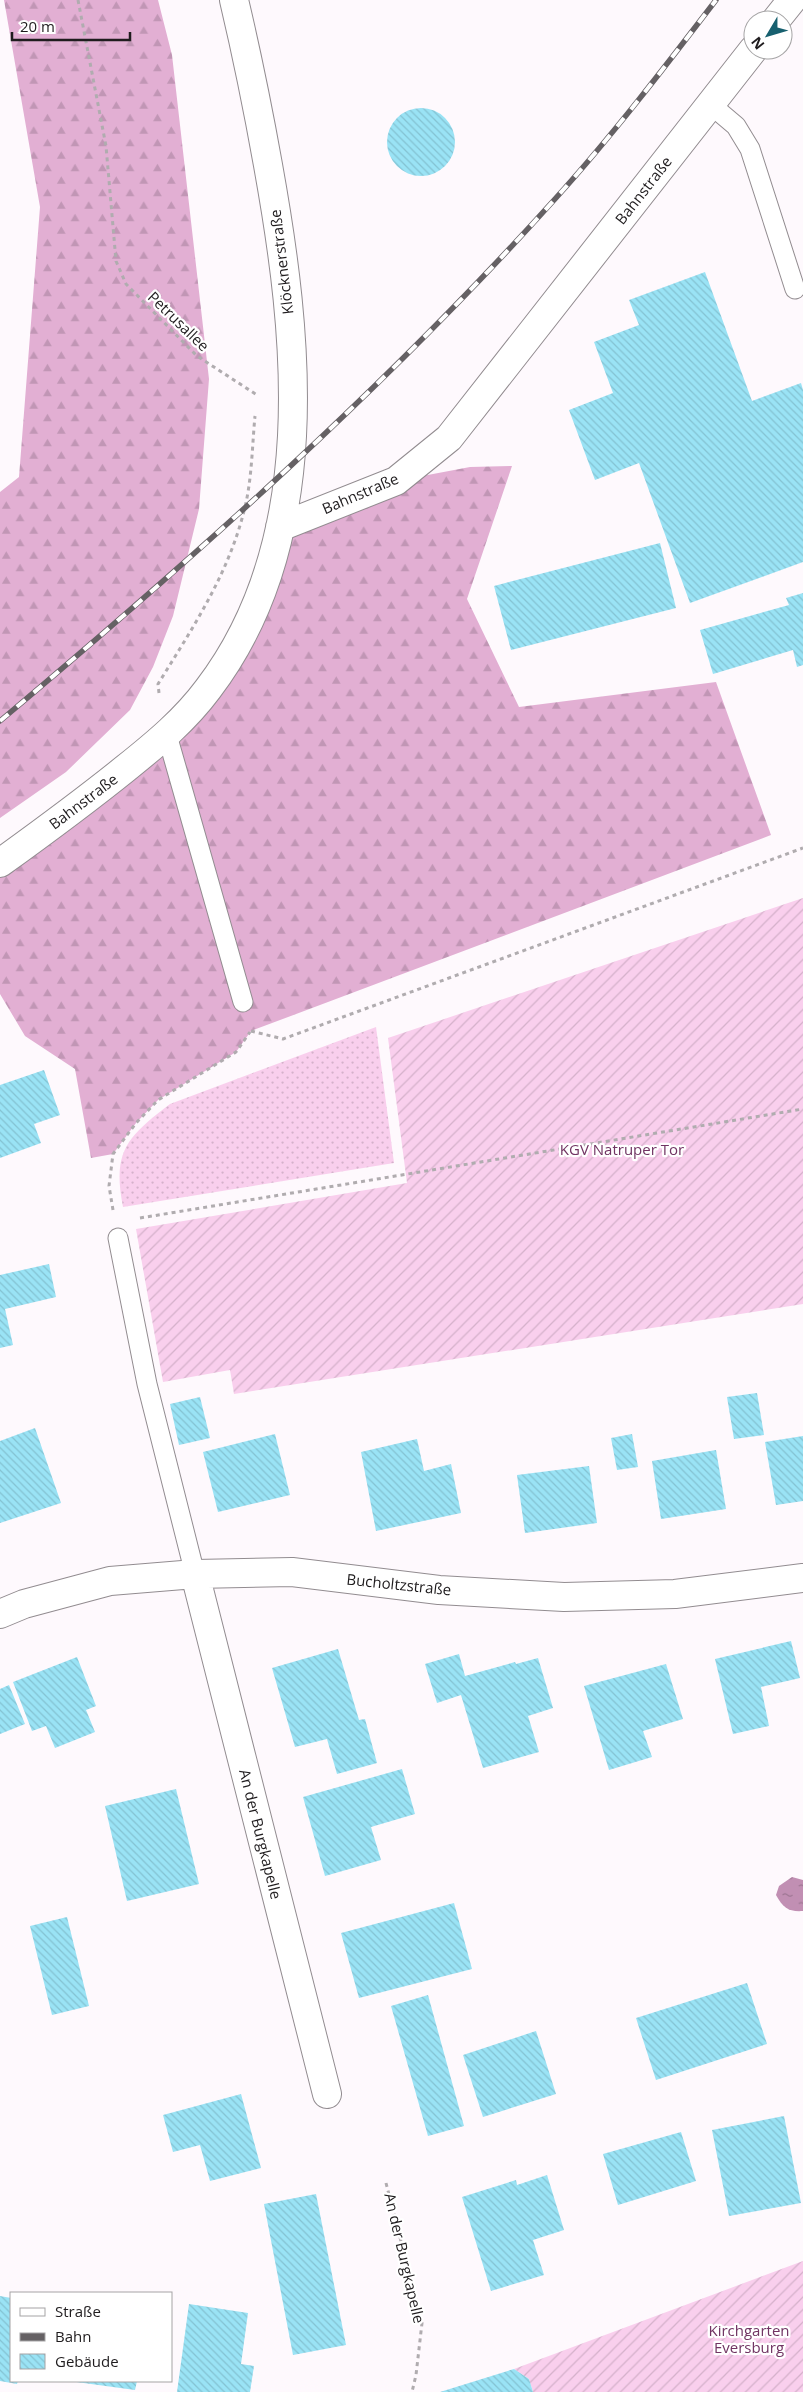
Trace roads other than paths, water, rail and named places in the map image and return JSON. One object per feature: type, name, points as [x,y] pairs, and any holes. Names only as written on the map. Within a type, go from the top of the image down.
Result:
[{"type":"street","name":"Klöcknerstraße","points":[[234,0],[249,62],[282,244],[293,377],[290,466],[280,526]]},
{"type":"street","points":[[784,10],[792,0]]},
{"type":"street","name":"Bahnstraße","points":[[0,863],[86,801],[167,735],[208,690],[241,638],[264,584],[280,526],[396,480],[449,438],[745,60]]},
{"type":"street","name":"Bucholtzstraße","points":[[0,1614],[24,1604],[110,1581],[195,1574],[292,1572],[439,1590],[564,1597],[675,1594],[803,1578]]},
{"type":"street","name":"An der Burgkapelle","points":[[195,1574],[327,2094]]},
{"type":"lane","points":[[710,104],[736,126],[750,149],[795,289]]},
{"type":"lane","points":[[167,735],[243,1002]]},
{"type":"lane","points":[[117,1230],[147,1384],[195,1574]]},
{"type":"water","points":[[792,1877],[803,1880],[803,1911],[794,1911],[787,1908],[776,1895],[779,1886]]},
{"type":"railway","points":[[0,721],[216,534],[356,404],[424,337],[490,269],[597,151],[716,0]]},
{"type":"park label","name":"KGV Natruper Tor","points":[[622,1149]]},
{"type":"park label","name":"Kirchgarten Eversburg","points":[[749,2338]]}]
